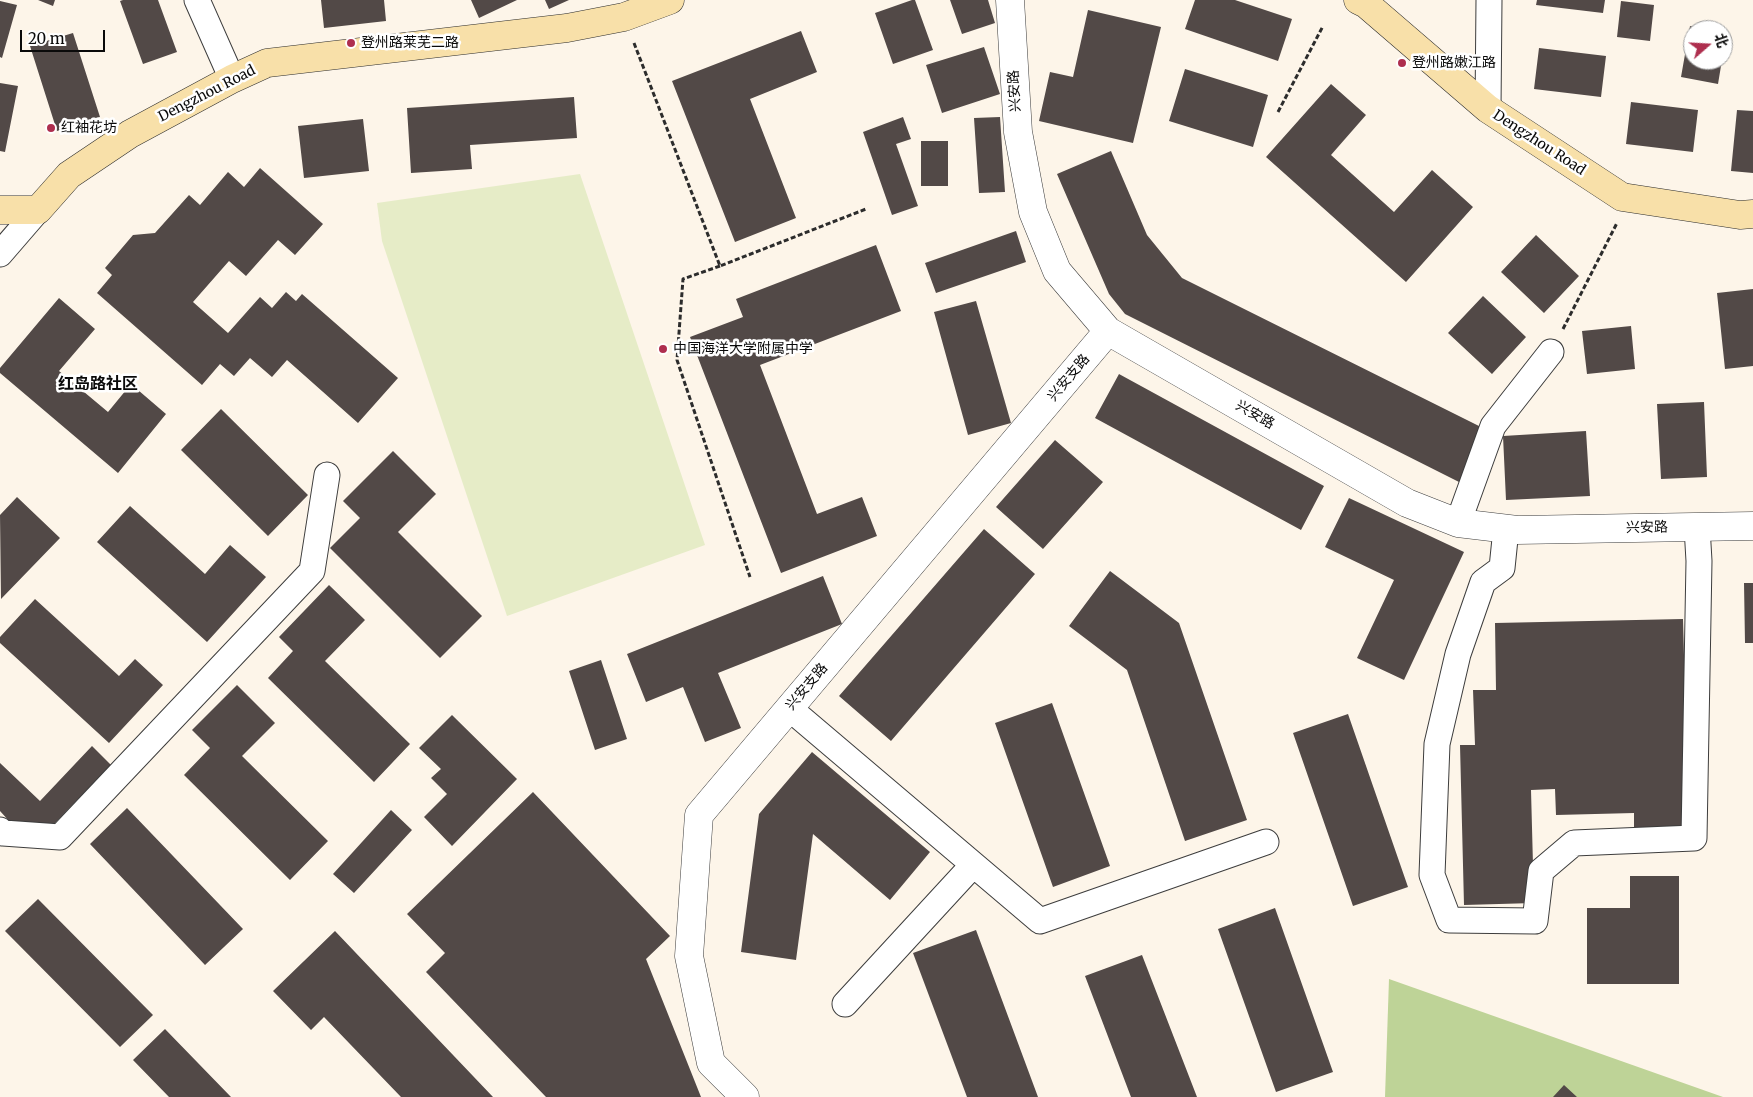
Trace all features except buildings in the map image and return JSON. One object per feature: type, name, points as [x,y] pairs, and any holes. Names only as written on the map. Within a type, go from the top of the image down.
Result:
[{"type":"main road","name":"Dengzhou Road","points":[[38,210],[69,175],[130,134],[232,79],[267,63],[567,28],[624,17],[670,0]]},
{"type":"main road","name":"Dengzhou Road","points":[[1358,0],[1366,4],[1488,109],[1622,197],[1740,215],[1753,214]]},
{"type":"main road","points":[[0,210],[38,210]]},
{"type":"street","points":[[196,0],[232,79]]},
{"type":"street","name":"兴安路","points":[[1010,0],[1018,132],[1033,212],[1057,271],[1108,331],[1407,503],[1458,523],[1506,529],[1753,526]]},
{"type":"street","points":[[1488,109],[1489,0]]},
{"type":"street","points":[[0,254],[38,210]]},
{"type":"street","name":"兴安支路","points":[[745,1097],[711,1063],[689,956],[699,815],[1108,331]]},
{"type":"street","points":[[1458,523],[1493,426],[1551,352]]},
{"type":"street","points":[[0,830],[3,833],[60,837],[312,571],[327,476]]},
{"type":"street","points":[[1506,529],[1502,568],[1483,582],[1458,654],[1437,744],[1432,875],[1449,920],[1535,921],[1541,871],[1574,843],[1694,838],[1697,527]]},
{"type":"street","points":[[789,708],[1040,922],[1266,842]]},
{"type":"street","points":[[845,1004],[973,865]]},
{"type":"path","points":[[624,17],[720,266]]},
{"type":"path","points":[[1278,112],[1323,26]]},
{"type":"path","points":[[750,577],[677,360],[683,279],[866,209]]},
{"type":"path","points":[[1551,352],[1618,220]]},
{"type":"green space","points":[[580,174],[705,545],[507,616],[382,241],[377,203]]},
{"type":"green space","points":[[1389,979],[1723,1097],[1385,1097]]},
{"type":"place","name":"登州路莱芜二路","points":[[351,43]]},
{"type":"place","name":"登州路嫩江路","points":[[1402,63]]},
{"type":"place","name":"红袖花坊","points":[[51,128]]},
{"type":"place","name":"中国海洋大学附属中学","points":[[663,349]]},
{"type":"district","name":"红岛路社区","points":[[98,384]]}]
